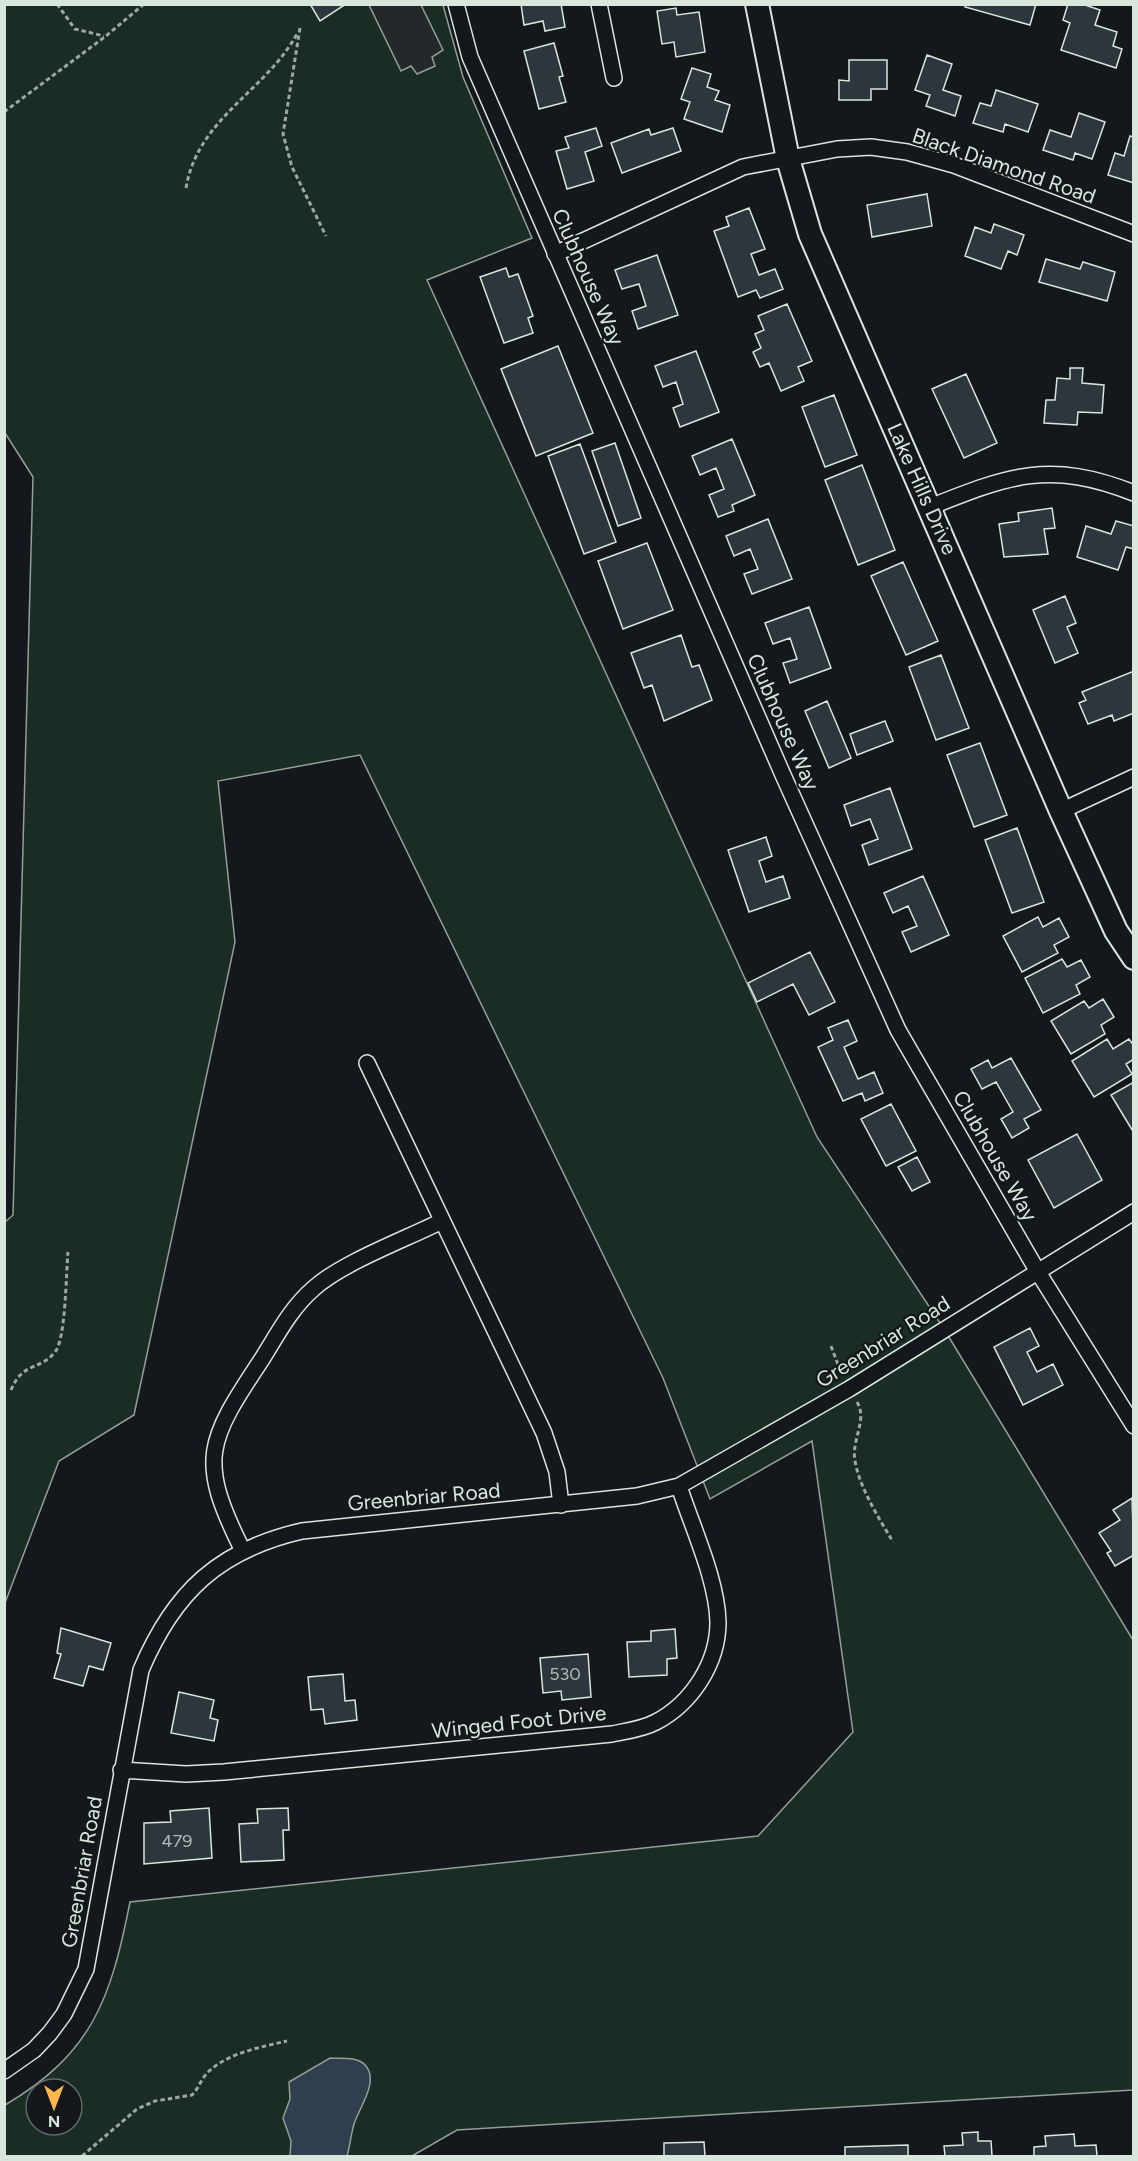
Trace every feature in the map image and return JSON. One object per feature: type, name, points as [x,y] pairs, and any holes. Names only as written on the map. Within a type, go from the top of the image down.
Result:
[{"type":"street","name":"Clubhouse Way","points":[[456,4],[470,57],[783,776],[898,1030],[1038,1272],[1134,1426]]},
{"type":"street","points":[[599,4],[614,78]]},
{"type":"street","name":"Lake Hills Drive","points":[[757,4],[788,159],[810,234],[1061,811],[1116,931],[1134,958]]},
{"type":"street","name":"Black Diamond Road","points":[[555,254],[743,166],[848,148],[871,147],[907,152],[954,165],[1134,234]]},
{"type":"street","points":[[930,507],[993,482],[1045,473],[1089,478],[1134,493]]},
{"type":"street","points":[[1061,811],[1134,777]]},
{"type":"street","points":[[367,1063],[544,1433],[557,1472],[561,1504]]},
{"type":"street","name":"Greenbriar Road","points":[[4,2071],[34,2050],[50,2034],[64,2014],[86,1969],[134,1698],[152,1644],[182,1598],[201,1577],[243,1551],[282,1535],[324,1527],[637,1496],[679,1486],[849,1389],[1134,1212]]},
{"type":"street","points":[[243,1551],[219,1499],[214,1473],[217,1438],[232,1404],[294,1309],[313,1288],[342,1270],[442,1221]]},
{"type":"street","name":"Winged Foot Drive","points":[[121,1770],[186,1774],[224,1772],[612,1734],[654,1723],[680,1705],[700,1680],[711,1662],[718,1623],[710,1582],[679,1486]]},
{"type":"path","points":[[57,4],[75,29],[106,36]]},
{"type":"path","points":[[4,112],[106,36],[144,4]]},
{"type":"path","points":[[186,188],[192,161],[206,138],[285,52],[300,28],[283,134],[292,166],[326,236]]},
{"type":"path","points":[[11,1390],[22,1371],[49,1357],[60,1342],[68,1252]]},
{"type":"path","points":[[831,1346],[862,1413],[854,1445],[855,1462],[879,1520],[893,1542]]},
{"type":"path","points":[[82,2157],[137,2109],[155,2101],[192,2095],[205,2075],[218,2064],[248,2051],[287,2041]]},
{"type":"green space","points":[[5,5],[443,5],[463,77],[532,238],[427,280],[817,1137],[944,1329],[1133,1640],[1133,2090],[457,2130],[412,2156],[5,2156],[5,2105],[24,2092],[24,2137],[84,2137],[84,2077],[45,2077],[59,2065],[78,2043],[93,2020],[115,1967],[130,1902],[758,1836],[853,1732],[812,1441],[710,1499],[663,1378],[360,755],[218,781],[235,942],[134,1415],[59,1461],[5,1603],[4,1223],[13,1215],[33,477],[5,433]]},
{"type":"shaded area","points":[[369,5],[421,5],[443,50],[432,57],[435,66],[417,74],[411,66],[401,71]]},
{"type":"water","points":[[330,2058],[359,2061],[366,2066],[369,2072],[367,2095],[354,2124],[347,2156],[290,2156],[291,2141],[283,2118],[290,2099],[289,2082]]},
{"type":"building","points":[[310,4],[346,4],[320,21]]},
{"type":"building","points":[[521,4],[561,4],[565,27],[545,31],[543,21],[524,25]]},
{"type":"building","points":[[965,4],[1036,4],[1030,25],[965,7]]},
{"type":"building","points":[[1068,4],[1082,4],[1100,10],[1095,25],[1117,32],[1113,46],[1122,49],[1116,68],[1061,50],[1070,23],[1063,20]]},
{"type":"building","points":[[676,8],[677,15],[699,12],[705,52],[676,57],[674,42],[662,44],[657,11]]},
{"type":"building","points":[[554,43],[563,76],[559,77],[566,102],[539,109],[524,51]]},
{"type":"building","points":[[927,55],[952,64],[943,90],[961,96],[955,116],[926,106],[930,95],[915,90]]},
{"type":"building","points":[[849,60],[887,60],[887,89],[871,89],[871,100],[839,100],[839,80],[849,81]]},
{"type":"building","points":[[692,68],[711,74],[707,87],[719,91],[715,100],[730,105],[722,132],[684,119],[690,102],[681,99]]},
{"type":"building","points":[[996,90],[1038,104],[1028,132],[1005,124],[1003,132],[973,123],[980,103],[991,106]]},
{"type":"building","points":[[1079,113],[1105,122],[1092,159],[1075,153],[1073,160],[1043,150],[1050,130],[1071,137]]},
{"type":"building","points":[[596,128],[602,146],[585,152],[594,181],[567,189],[556,151],[569,148],[565,137]]},
{"type":"building","points":[[673,128],[681,151],[622,173],[611,143],[649,129],[651,135]]},
{"type":"building","points":[[1130,136],[1134,137],[1134,183],[1108,175],[1115,153],[1124,156]]},
{"type":"building","points":[[927,194],[932,226],[872,237],[867,205]]},
{"type":"building","points":[[749,208],[765,249],[751,254],[759,275],[775,269],[783,289],[760,298],[756,290],[738,297],[714,231],[729,226],[726,217]]},
{"type":"building","points":[[994,224],[1024,235],[1017,255],[1008,251],[1001,269],[965,256],[975,227],[991,233]]},
{"type":"building","points":[[657,255],[678,315],[638,329],[632,311],[646,306],[639,284],[622,289],[615,270]]},
{"type":"building","points":[[1046,259],[1080,269],[1083,262],[1115,272],[1107,301],[1039,282]]},
{"type":"building","points":[[506,268],[509,277],[518,274],[533,316],[528,318],[533,333],[504,343],[480,277]]},
{"type":"building","points":[[787,304],[812,361],[798,367],[804,381],[781,391],[769,363],[760,367],[753,352],[761,348],[755,334],[764,330],[758,316]]},
{"type":"building","points":[[558,346],[593,433],[536,456],[501,369]]},
{"type":"building","points":[[696,351],[719,412],[680,427],[673,408],[683,404],[676,382],[663,387],[655,366]]},
{"type":"building","points":[[1070,368],[1083,368],[1082,383],[1104,385],[1102,413],[1078,412],[1077,425],[1044,423],[1046,400],[1055,400],[1057,378],[1070,379]]},
{"type":"building","points":[[966,374],[997,443],[964,458],[932,389]]},
{"type":"building","points":[[834,395],[857,455],[825,467],[802,407]]},
{"type":"building","points":[[732,439],[755,495],[732,505],[734,511],[718,517],[709,495],[724,489],[716,468],[700,475],[692,456]]},
{"type":"building","points":[[615,443],[641,518],[618,526],[592,451]]},
{"type":"building","points":[[580,444],[616,542],[584,554],[548,456]]},
{"type":"building","points":[[862,465],[895,550],[858,565],[825,480]]},
{"type":"building","points":[[1052,508],[1055,528],[1044,529],[1048,554],[1004,557],[999,524],[1019,521],[1018,513]]},
{"type":"building","points":[[768,519],[792,579],[752,594],[744,574],[758,569],[750,549],[734,556],[726,536]]},
{"type":"building","points":[[1116,521],[1134,526],[1134,549],[1126,547],[1118,570],[1077,557],[1086,526],[1111,534]]},
{"type":"building","points":[[647,543],[673,610],[623,629],[598,561]]},
{"type":"building","points":[[903,562],[938,641],[906,655],[871,576]]},
{"type":"building","points":[[1065,596],[1076,623],[1067,627],[1078,653],[1055,663],[1033,610]]},
{"type":"building","points":[[809,607],[831,668],[790,683],[783,663],[797,659],[790,638],[773,644],[765,623]]},
{"type":"building","points":[[681,635],[692,667],[699,665],[712,700],[664,721],[652,685],[644,688],[631,653]]},
{"type":"building","points":[[941,655],[969,728],[936,740],[909,667]]},
{"type":"building","points":[[1134,671],[1134,713],[1114,721],[1112,715],[1088,724],[1079,703],[1086,700],[1082,692]]},
{"type":"building","points":[[827,701],[851,758],[829,768],[805,711]]},
{"type":"building","points":[[885,721],[893,741],[857,755],[850,734]]},
{"type":"building","points":[[980,743],[1007,815],[974,827],[947,755]]},
{"type":"building","points":[[890,788],[912,849],[869,865],[862,845],[878,839],[870,819],[851,826],[844,805]]},
{"type":"building","points":[[1017,828],[1044,902],[1012,913],[985,840]]},
{"type":"building","points":[[766,837],[772,856],[759,861],[766,882],[783,876],[790,898],[749,912],[728,850]]},
{"type":"building","points":[[923,876],[949,935],[911,952],[902,932],[917,926],[908,906],[893,913],[884,893]]},
{"type":"building","points":[[1038,917],[1043,927],[1059,918],[1069,937],[1054,945],[1058,953],[1022,972],[1003,936]]},
{"type":"building","points":[[810,952],[835,1002],[809,1015],[793,984],[757,1002],[748,983]]},
{"type":"building","points":[[1062,959],[1067,967],[1081,960],[1090,977],[1076,985],[1080,994],[1043,1013],[1025,978]]},
{"type":"building","points":[[1103,999],[1114,1017],[1101,1025],[1105,1034],[1071,1054],[1051,1021],[1084,1001],[1089,1008]]},
{"type":"building","points":[[848,1020],[857,1041],[844,1047],[858,1079],[874,1072],[883,1093],[865,1101],[862,1093],[843,1101],[818,1047],[833,1040],[828,1028]]},
{"type":"building","points":[[1107,1039],[1113,1049],[1129,1039],[1134,1046],[1134,1059],[1126,1064],[1132,1074],[1094,1097],[1072,1061]]},
{"type":"building","points":[[1011,1058],[1041,1110],[1024,1119],[1029,1128],[1012,1138],[1001,1119],[1013,1112],[996,1082],[982,1089],[971,1069],[988,1060],[992,1068]]},
{"type":"building","points":[[1134,1082],[1134,1133],[1111,1095]]},
{"type":"building","points":[[891,1104],[916,1151],[886,1166],[861,1119]]},
{"type":"building","points":[[1077,1134],[1102,1180],[1054,1208],[1028,1160]]},
{"type":"building","points":[[917,1157],[930,1182],[912,1191],[898,1167]]},
{"type":"building","points":[[1030,1328],[1039,1346],[1027,1352],[1037,1372],[1053,1364],[1063,1385],[1023,1405],[994,1347]]},
{"type":"building","points":[[1132,1498],[1134,1555],[1115,1566],[1107,1553],[1111,1551],[1099,1533],[1120,1520],[1113,1510]]},
{"type":"building","points":[[61,1628],[111,1643],[103,1670],[89,1666],[83,1686],[54,1678],[61,1654],[57,1653]]},
{"type":"building","points":[[675,1629],[677,1658],[667,1659],[667,1675],[629,1677],[627,1642],[651,1641],[651,1631]]},
{"type":"building","points":[[588,1654],[591,1697],[562,1700],[561,1691],[543,1693],[540,1658]]},
{"type":"building","points":[[343,1674],[345,1701],[355,1700],[357,1720],[325,1724],[323,1709],[311,1710],[308,1677]]},
{"type":"building","points":[[179,1692],[214,1700],[210,1718],[218,1720],[214,1741],[171,1733]]},
{"type":"building","points":[[209,1808],[212,1858],[144,1864],[144,1823],[171,1822],[170,1811]]},
{"type":"building","points":[[288,1808],[289,1830],[283,1830],[284,1860],[241,1862],[239,1824],[258,1823],[257,1809]]},
{"type":"building","points":[[978,2132],[978,2141],[991,2141],[992,2156],[945,2156],[944,2146],[963,2145],[962,2133]]},
{"type":"building","points":[[1074,2134],[1075,2146],[1096,2145],[1097,2156],[1034,2156],[1034,2147],[1046,2146],[1045,2136]]},
{"type":"building","points":[[704,2142],[705,2156],[664,2156],[664,2143]]},
{"type":"building","points":[[908,2145],[908,2156],[845,2156],[845,2147]]}]
